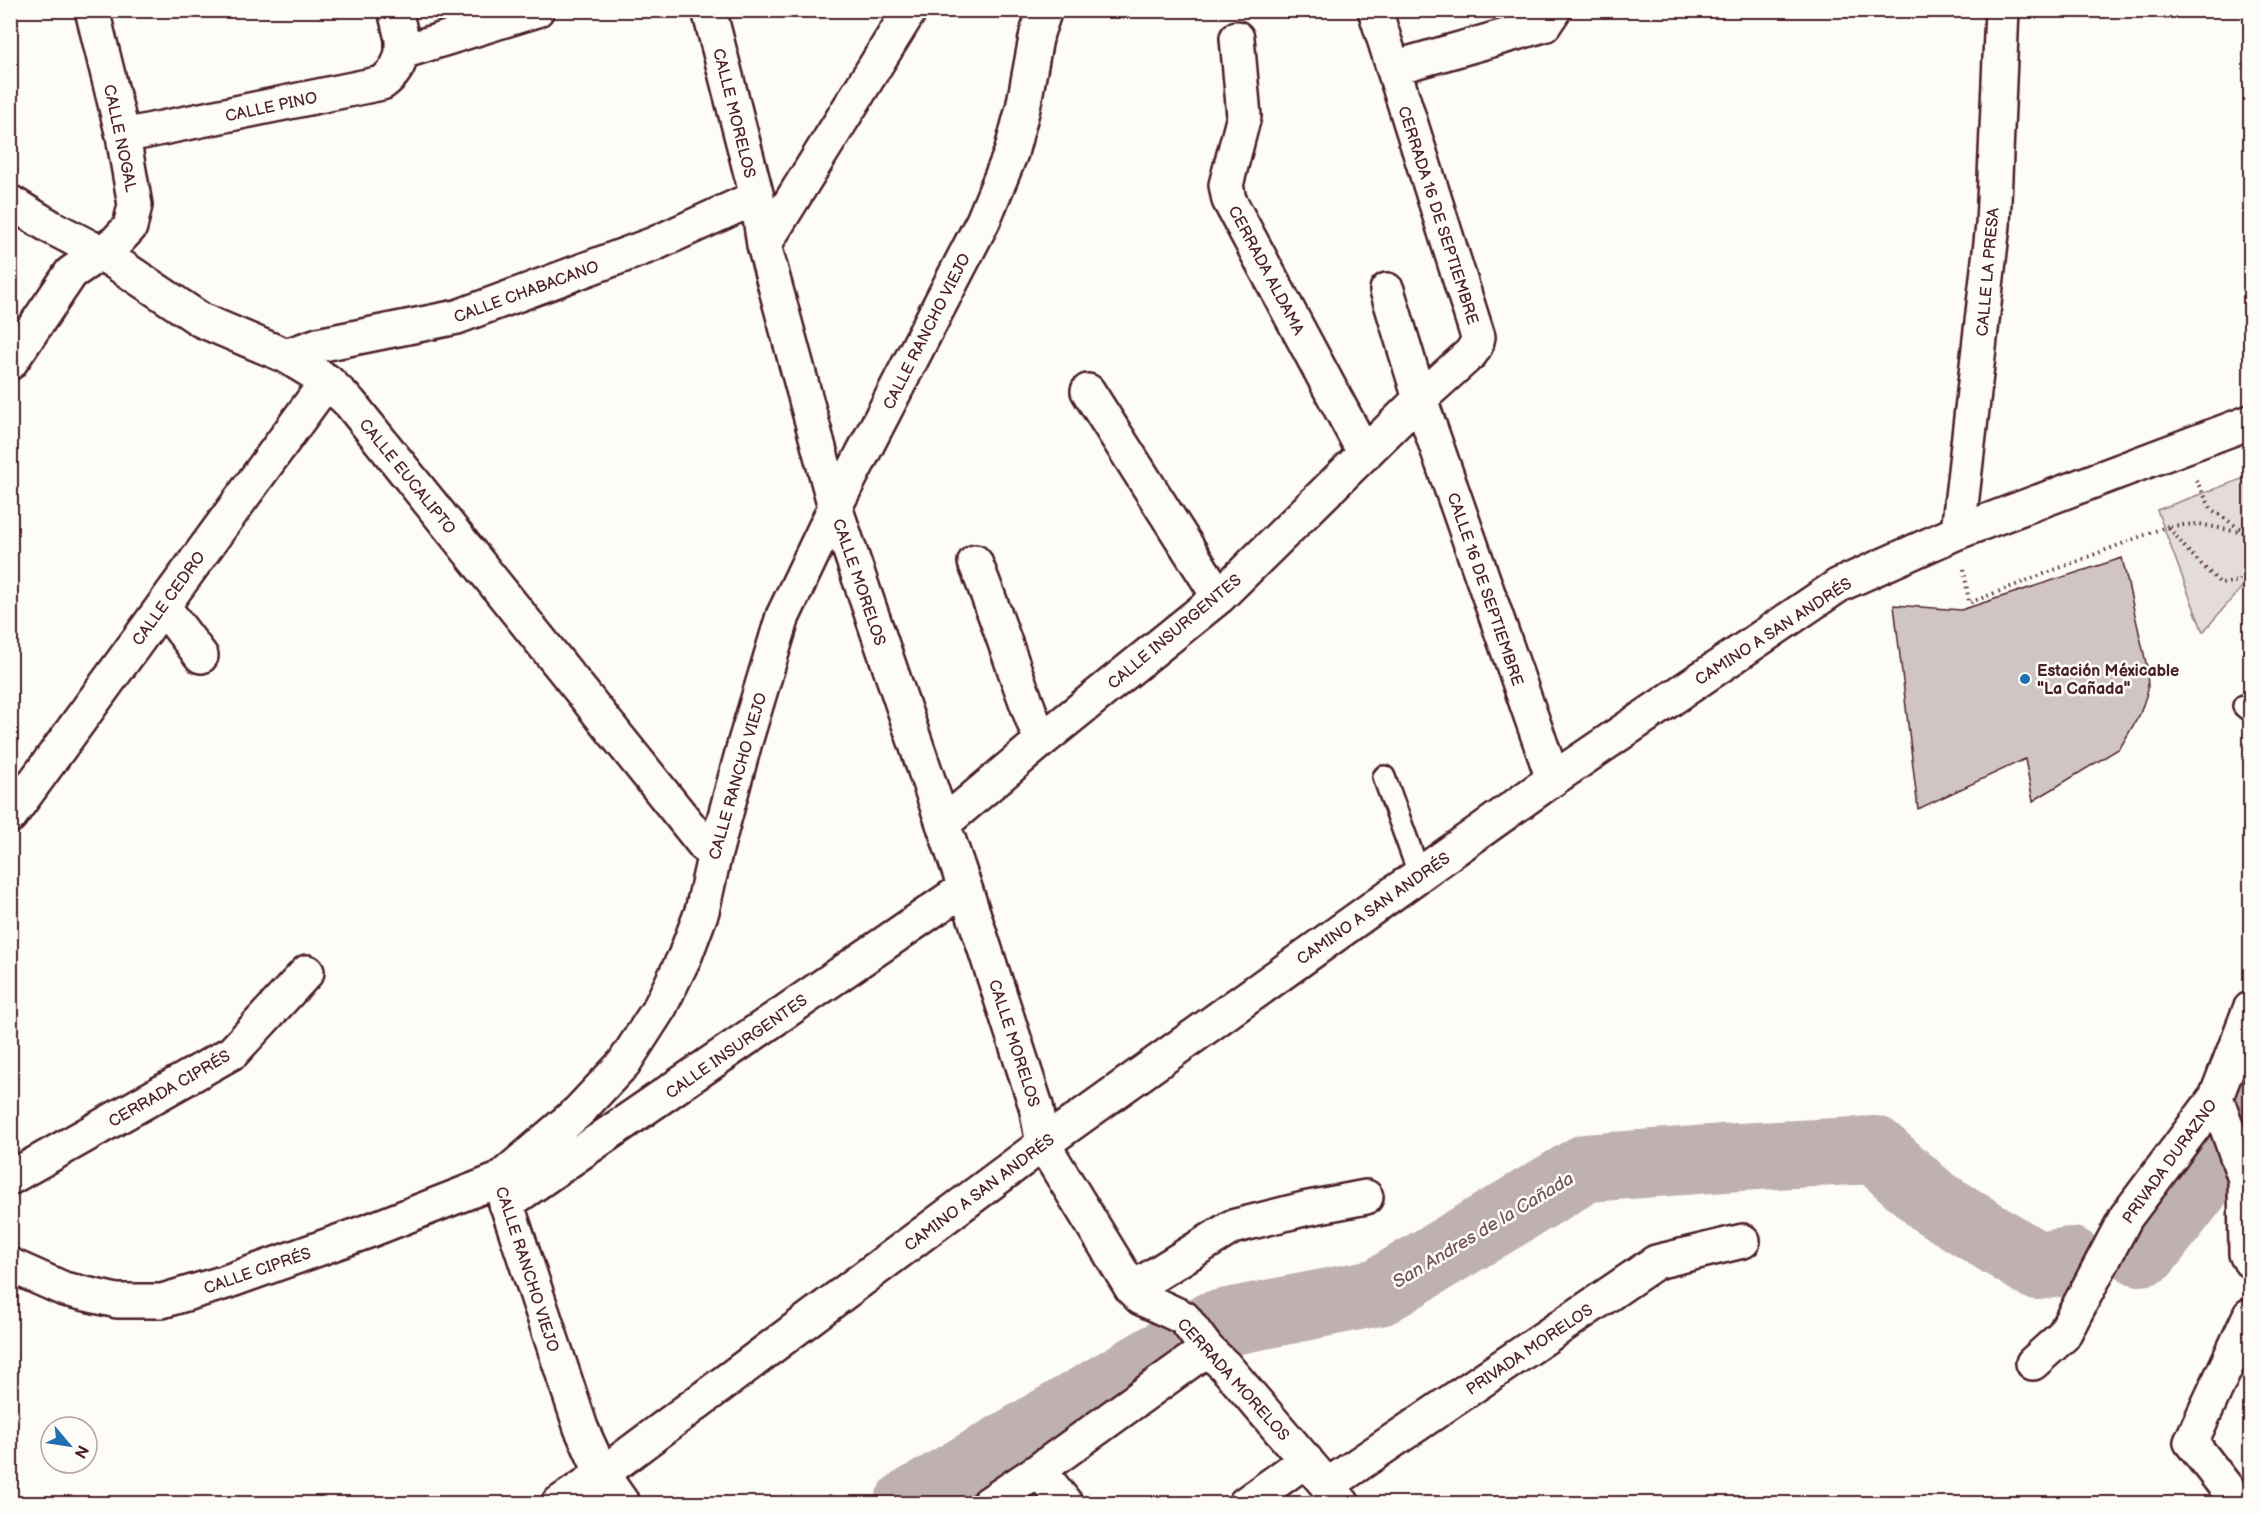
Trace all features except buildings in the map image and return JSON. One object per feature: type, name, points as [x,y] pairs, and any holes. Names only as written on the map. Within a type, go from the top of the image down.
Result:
[{"type":"street","name":"CALLE NOGAL","points":[[10,363],[71,273],[116,242],[130,227],[135,205],[123,136],[92,10]]},
{"type":"street","points":[[395,10],[402,39],[402,52],[537,10]]},
{"type":"street","name":"CALLE MORELOS","points":[[709,10],[757,197],[764,245],[835,507],[965,888],[1036,1106],[1043,1144]]},
{"type":"street","points":[[764,245],[910,10]]},
{"type":"street","name":"CALLE RANCHO VIEJO","points":[[623,1503],[602,1474],[581,1428],[502,1192],[624,1063],[660,1007],[685,956],[702,911],[714,857],[783,616],[835,507],[983,221],[1011,153],[1023,108],[1037,33],[1045,10]]},
{"type":"street","name":"CERRADA 16 DE SEPTIEMBRE","points":[[1375,10],[1478,337],[1471,353],[1420,399]]},
{"type":"street","points":[[1393,68],[1544,25],[1554,10]]},
{"type":"street","points":[[1979,10],[2001,26]]},
{"type":"street","name":"CALLE LA PRESA","points":[[1958,532],[1993,225],[2001,26]]},
{"type":"street","name":"CERRADA ALDAMA","points":[[1237,38],[1244,116],[1226,185],[1229,200],[1365,454]]},
{"type":"street","name":"CALLE PINO","points":[[123,136],[382,83],[396,70],[402,52]]},
{"type":"street","name":"CALLE CHABACANO","points":[[286,356],[318,345],[457,318],[654,244],[757,197]]},
{"type":"street","name":"CALLE EUCALIPTO","points":[[10,202],[101,253],[201,320],[286,356],[327,381],[350,403],[714,857]]},
{"type":"street","name":"CALLE 16 DE SEPTIEMBRE","points":[[1387,290],[1420,399],[1553,779]]},
{"type":"street","name":"CALLE CEDRO","points":[[10,816],[327,381]]},
{"type":"street","points":[[1088,391],[1219,597]]},
{"type":"street","name":"CALLE INSURGENTES","points":[[943,824],[1041,741],[1219,597],[1420,399]]},
{"type":"street","name":"CAMINO A SAN ANDRÉS","points":[[558,1503],[602,1474],[1043,1144],[1553,779],[1839,585],[1958,532],[2250,422]]},
{"type":"street","points":[[975,562],[999,621],[1012,667],[1041,741]]},
{"type":"street","points":[[163,606],[201,656]]},
{"type":"street","name":"CALLE INSURGENTES","points":[[502,1192],[965,888]]},
{"type":"street","name":"CERRADA CIPRÉS","points":[[10,1178],[233,1052],[307,972]]},
{"type":"street","name":"PRIVADA DURAZNO","points":[[2033,1363],[2063,1336],[2126,1217],[2216,1097],[2250,1009]]},
{"type":"street","points":[[2216,1097],[2245,1179],[2246,1254],[2250,1261]]},
{"type":"street","name":"CERRADA MORELOS","points":[[1043,1144],[1132,1289],[1141,1298],[1197,1336],[1336,1494]]},
{"type":"street","name":"CALLE CIPRÉS","points":[[10,1265],[64,1289],[117,1301],[162,1302],[226,1282],[371,1230],[502,1192]]},
{"type":"street","points":[[1132,1289],[1232,1227],[1304,1209],[1366,1197]]},
{"type":"street","name":"PRIVADA MORELOS","points":[[1336,1494],[1656,1262],[1743,1241]]},
{"type":"street","points":[[2239,1503],[2191,1442],[2250,1315]]},
{"type":"street","points":[[988,1503],[1039,1470],[1197,1336]]},
{"type":"street","points":[[1245,1503],[1306,1461]]},
{"type":"street","points":[[1039,1470],[1066,1503]]},
{"type":"lane","points":[[1384,777],[1420,876]]},
{"type":"path","points":[[2178,448],[2212,510],[2250,533]]},
{"type":"path","points":[[1958,532],[1969,603],[2168,526],[2199,524],[2250,533]]},
{"type":"path","points":[[2168,526],[2187,550],[2221,584],[2239,581],[2250,564],[2250,533]]},
{"type":"shaded area","points":[[2250,476],[2250,578],[2203,632],[2157,510]]},
{"type":"waterway","name":"San Andres de la Cañada","points":[[2245,1095],[2250,1085]]},
{"type":"waterway","name":"San Andres de la Cañada","points":[[908,1504],[1213,1325],[1379,1292],[1586,1168],[1875,1150],[1932,1201],[2037,1266],[2071,1261]]},
{"type":"waterway","name":"San Andres de la Cañada","points":[[2140,1252],[2146,1251],[2194,1190],[2210,1162]]},
{"type":"place","name":"Estación Méxicable \"La Cañada\"","points":[[2025,679]]}]
